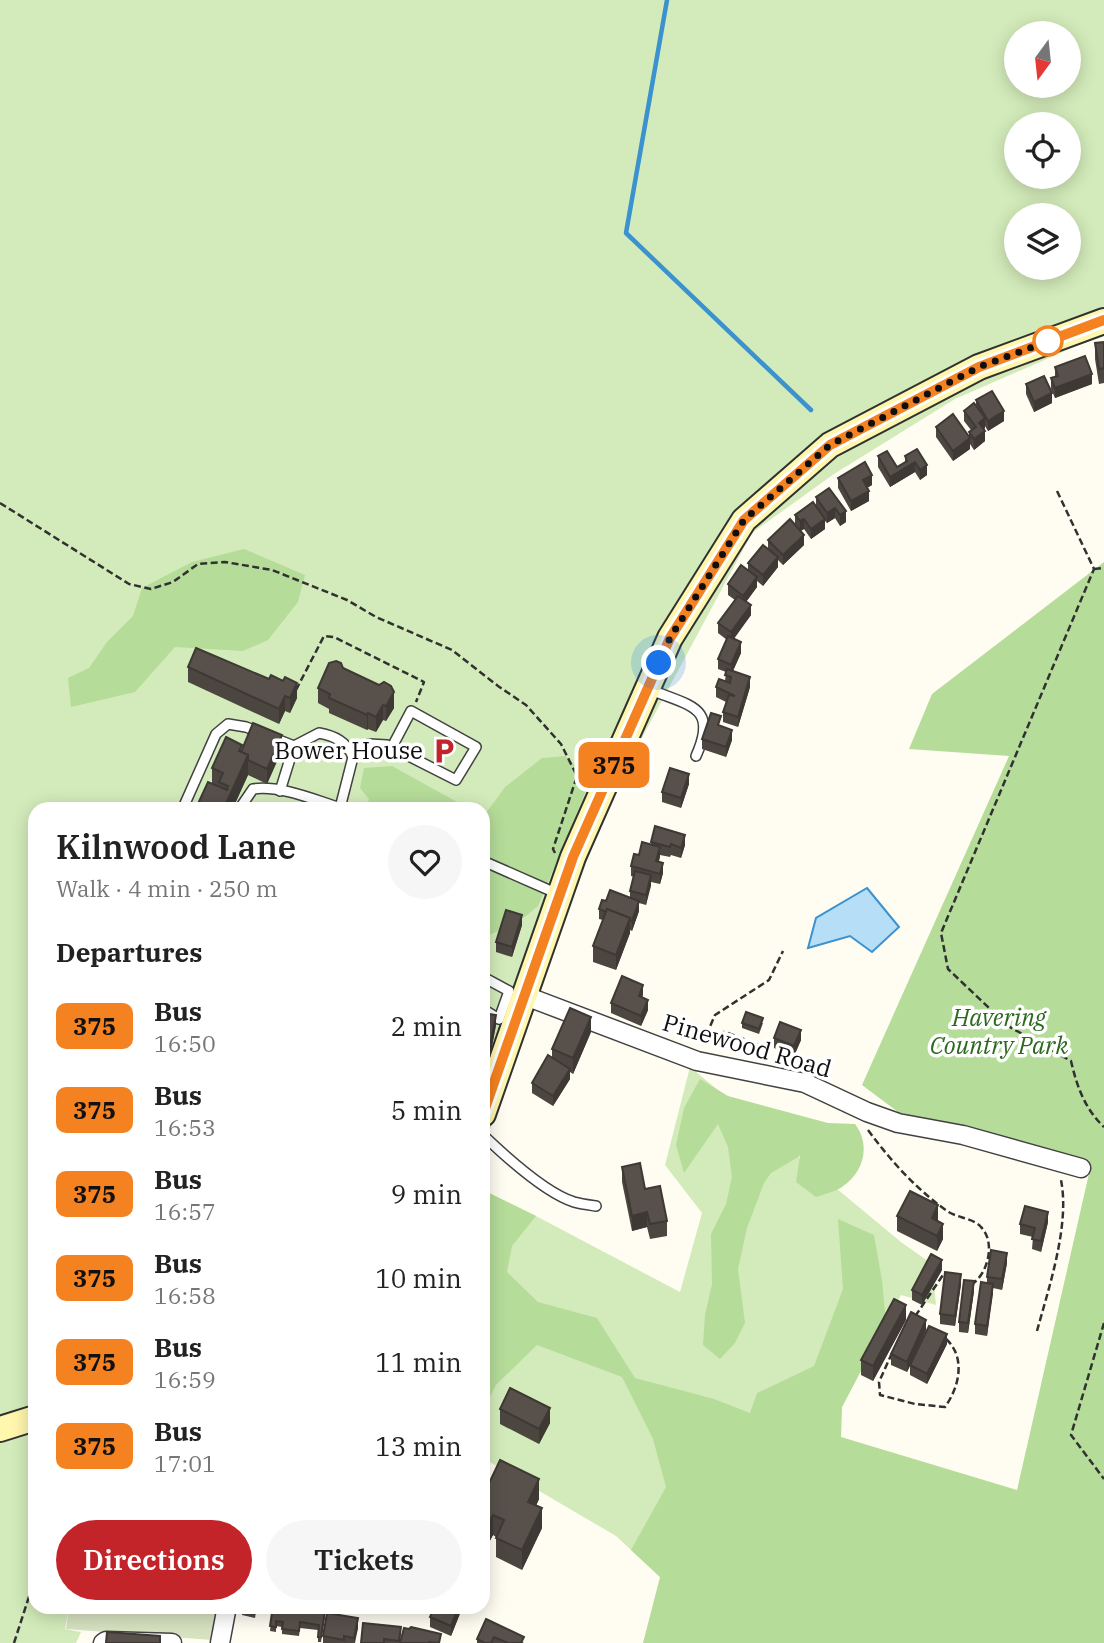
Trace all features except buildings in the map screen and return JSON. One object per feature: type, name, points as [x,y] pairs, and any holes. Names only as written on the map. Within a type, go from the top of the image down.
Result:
[{"type":"main road","points":[[490,1085],[505,1023],[523,995],[563,885],[670,638],[744,520],[830,445],[979,367],[1104,320]]},
{"type":"main road","points":[[0,1429],[28,1420]]},
{"type":"street","name":"Pinewood Road","points":[[523,995],[695,1060],[805,1083],[898,1123],[963,1135],[1081,1168]]},
{"type":"street","points":[[220,1643],[225,1614]]},
{"type":"street","points":[[103,1643],[172,1643]]},
{"type":"lane","points":[[648,689],[698,710],[704,718],[706,727],[696,756]]},
{"type":"lane","points":[[342,802],[354,758],[369,744],[392,747],[456,780],[476,747],[411,711],[392,747]]},
{"type":"lane","points":[[186,802],[216,734],[228,724],[246,727],[295,746]]},
{"type":"lane","points":[[280,791],[295,746],[319,733],[336,737],[351,750],[354,758]]},
{"type":"lane","points":[[244,802],[253,789],[263,788],[319,802]]},
{"type":"lane","points":[[490,863],[563,885]]},
{"type":"lane","points":[[490,981],[509,991],[505,1023],[490,1013]]},
{"type":"lane","points":[[490,1142],[505,1157],[554,1192],[572,1201],[596,1206]]},
{"type":"path","points":[[1057,491],[1094,569],[942,933],[948,969],[1008,1026],[1071,1061],[1077,1084],[1090,1114],[1104,1127]]},
{"type":"path","points":[[0,503],[129,584],[151,589],[173,582],[198,564],[225,562],[272,570],[347,600],[376,617],[452,650],[498,687],[526,705],[561,744],[577,776],[552,849],[563,885]]},
{"type":"path","points":[[1094,569],[1104,568]]},
{"type":"path","points":[[293,696],[324,636],[334,637],[425,682],[411,711]]},
{"type":"path","points":[[695,1060],[715,1016],[769,980],[783,951]]},
{"type":"path","points":[[707,1034],[725,1032],[761,1045]]},
{"type":"path","points":[[846,1102],[878,1144],[923,1193],[951,1214],[981,1225],[987,1236],[987,1259],[979,1279],[972,1284],[964,1282]]},
{"type":"path","points":[[1037,1331],[1048,1289],[1062,1212],[1063,1190],[1054,1161]]},
{"type":"path","points":[[908,1322],[916,1315],[943,1275],[954,1279]]},
{"type":"path","points":[[916,1315],[926,1323]]},
{"type":"path","points":[[1104,1323],[1072,1434],[1104,1479]]},
{"type":"path","points":[[894,1349],[878,1382],[880,1395],[915,1404],[945,1407],[955,1393],[959,1367],[953,1345],[944,1338]]},
{"type":"path","points":[[15,1643],[28,1601]]},
{"type":"green space","points":[[0,0],[1104,0],[1104,334],[955,399],[834,474],[752,533],[616,786],[525,1021],[490,1130],[490,802],[28,802],[28,1413],[0,1420]]},
{"type":"green space","points":[[244,549],[305,575],[298,602],[268,640],[243,651],[175,647],[135,692],[71,707],[68,678],[89,668],[107,642],[133,616],[142,588],[192,562]]},
{"type":"green space","name":"Havering Country Park","points":[[1104,562],[1104,1643],[643,1643],[660,1577],[631,1550],[666,1487],[653,1439],[622,1377],[537,1345],[496,1385],[490,1397],[490,1193],[536,1216],[512,1246],[507,1272],[538,1302],[597,1318],[635,1378],[714,1399],[750,1413],[757,1393],[814,1366],[843,1289],[838,1219],[874,1235],[886,1323],[842,1407],[841,1437],[1017,1490],[1090,1169],[898,1112],[862,1085],[1009,756],[909,749],[932,694]]},
{"type":"green space","points":[[565,756],[591,779],[538,906],[521,920],[490,935],[490,808],[505,787],[542,758]]},
{"type":"green space","points":[[392,766],[457,802],[368,802],[369,799],[360,788],[364,768]]},
{"type":"green space","points":[[690,1067],[901,1242],[932,1264],[936,1305],[901,1295],[842,1407],[840,1437],[660,1577],[616,1536],[490,1462],[490,1193],[680,1292],[702,1213],[665,1165]]},
{"type":"green space","points":[[700,1079],[728,1096],[828,1123],[855,1124],[864,1149],[856,1174],[842,1187],[829,1193],[816,1197],[796,1182],[800,1156],[771,1173],[764,1183],[747,1228],[738,1269],[745,1323],[735,1343],[720,1359],[703,1345],[705,1315],[712,1284],[711,1234],[726,1204],[732,1177],[728,1147],[718,1124],[684,1173],[676,1145],[684,1108]]},
{"type":"green space","points":[[28,1429],[28,1614],[68,1614],[65,1629],[81,1632],[76,1643],[0,1643],[0,1436]]},
{"type":"green space","points":[[68,1614],[218,1614],[212,1640],[66,1629]]},
{"type":"water","points":[[867,888],[899,927],[872,952],[850,936],[808,948],[816,918]]},
{"type":"waterway","points":[[667,0],[626,233],[811,410]]},
{"type":"bus line","name":"375","points":[[490,1093],[573,857],[670,638],[744,520],[830,445],[979,367],[1104,320]]},
{"type":"place","name":"Bower House","points":[[444,751]]},
{"type":"route","points":[[659,663],[670,638],[744,520],[830,445],[979,367],[1054,339],[1048,341]]}]
